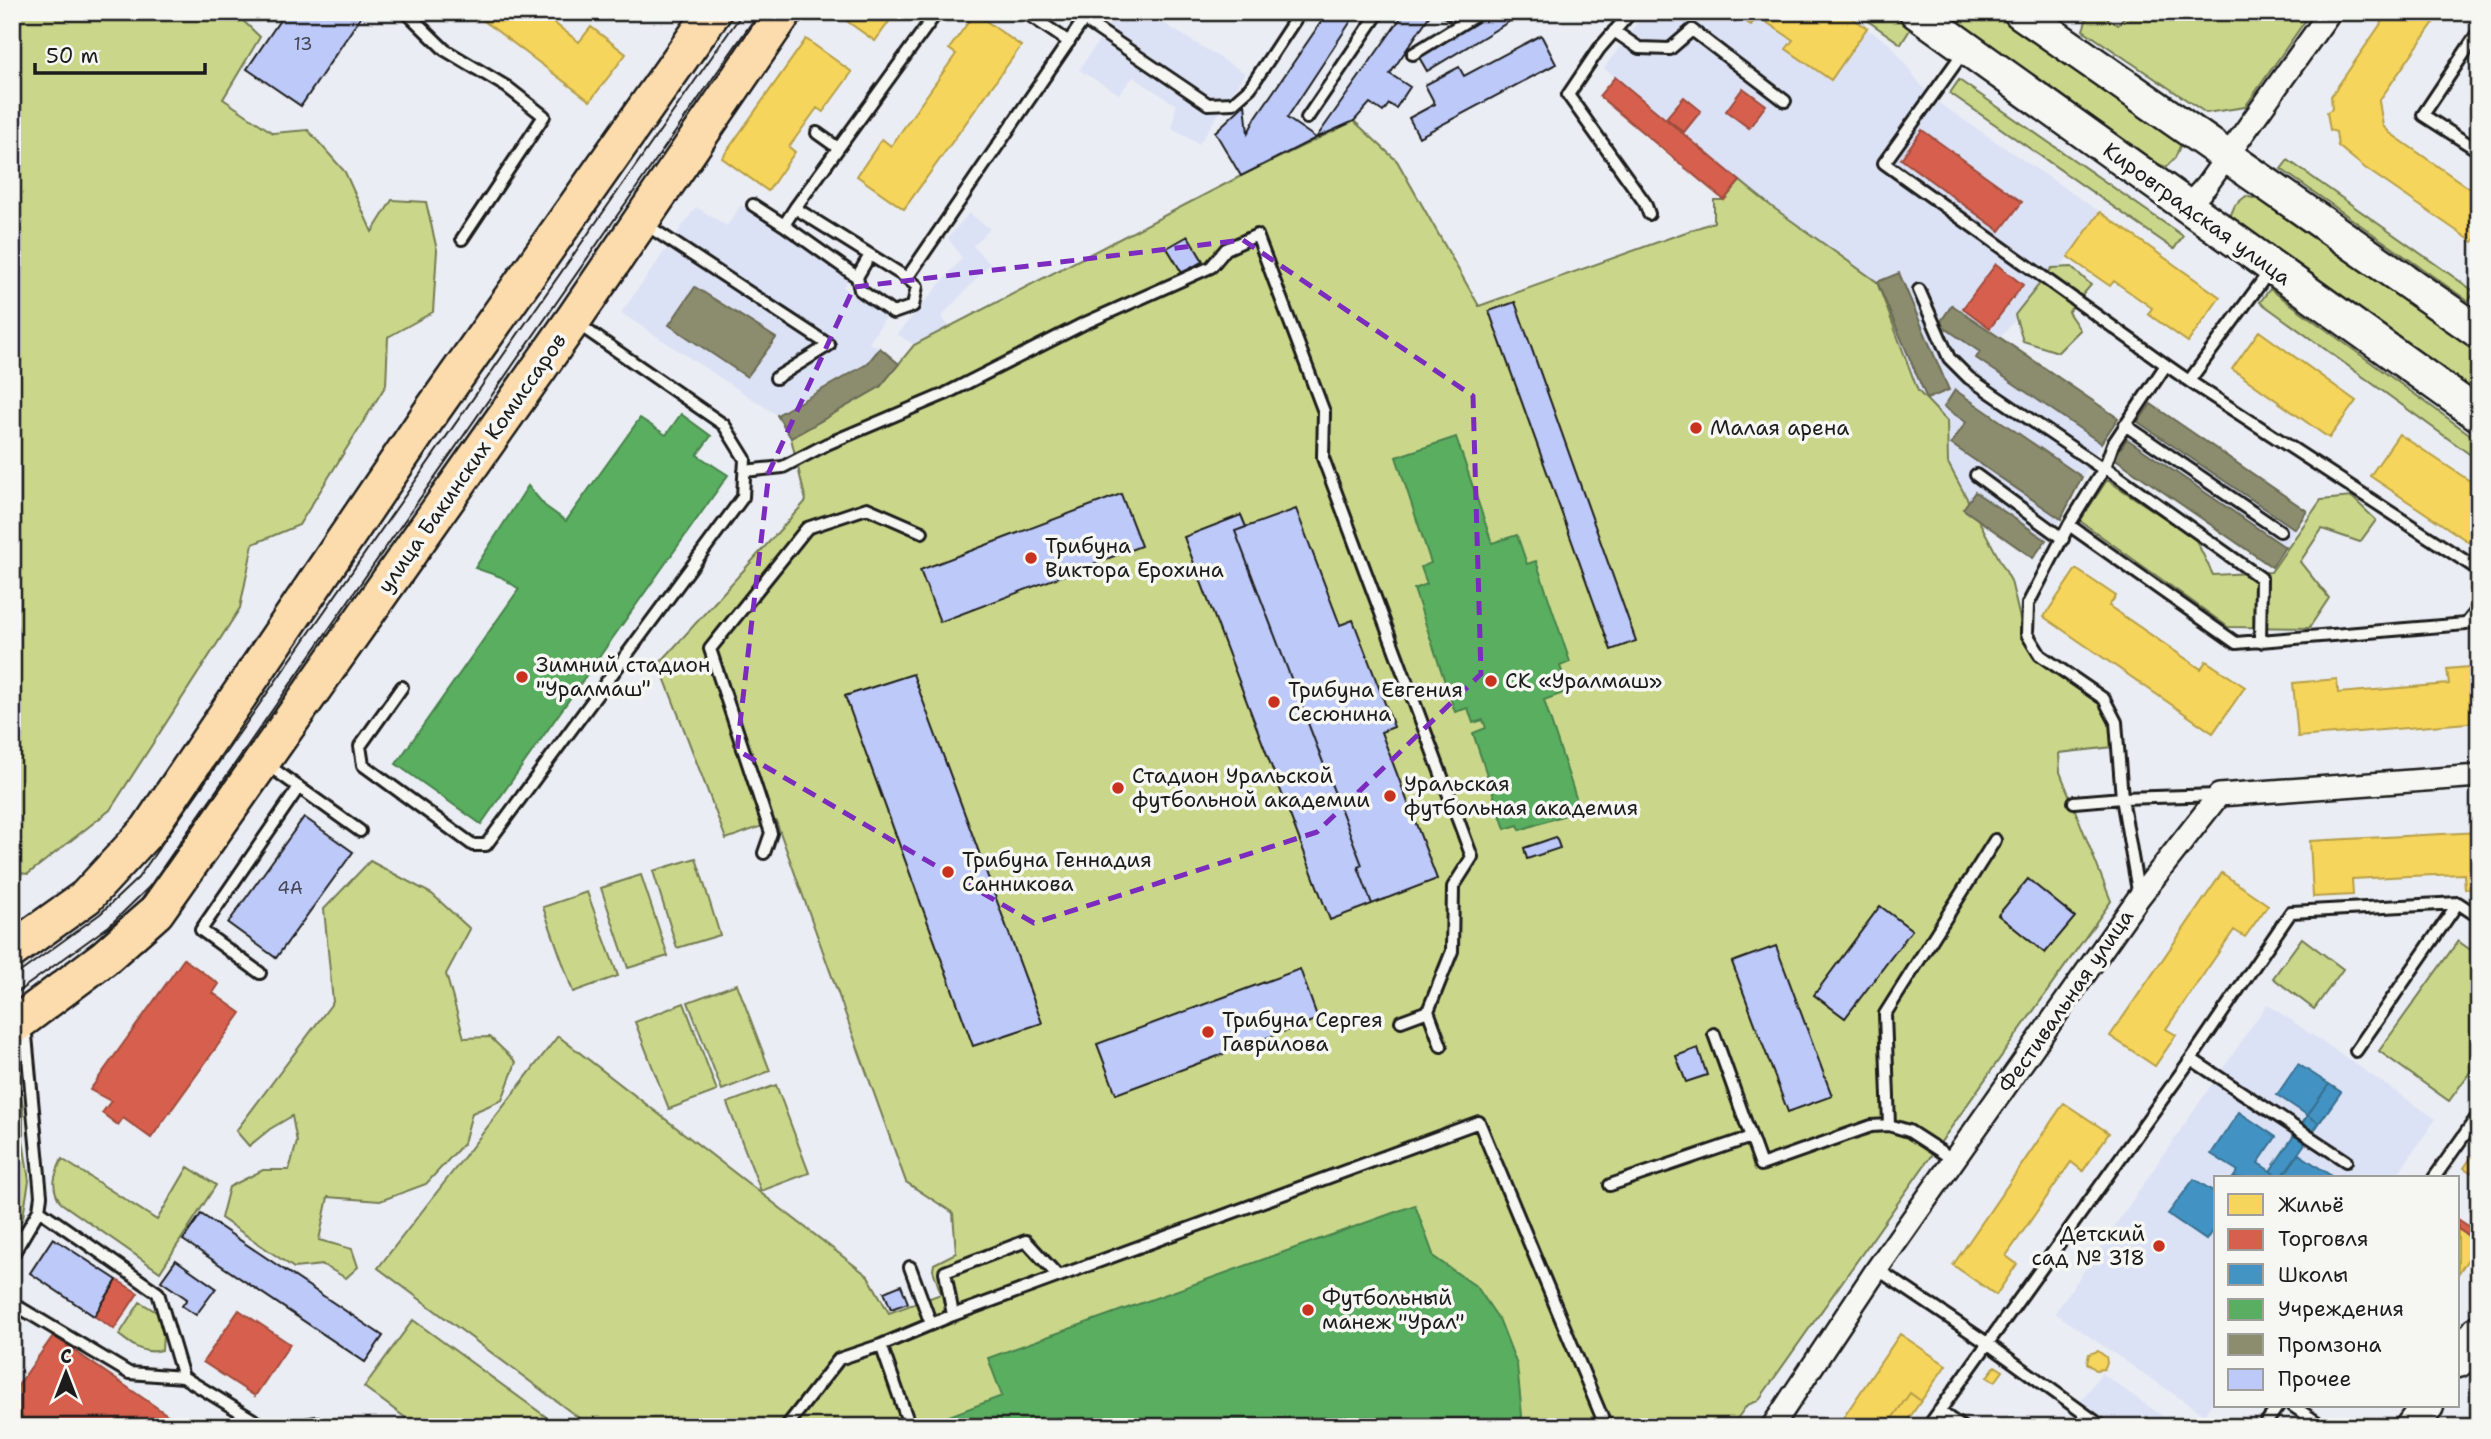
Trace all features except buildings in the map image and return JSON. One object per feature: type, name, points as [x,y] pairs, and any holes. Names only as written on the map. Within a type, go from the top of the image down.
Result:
[{"type":"main road","points":[[12,950],[86,897],[148,830],[429,415],[713,12]]},
{"type":"main road","name":"улица Бакинских Комиссаров","points":[[18,1022],[104,958],[156,912],[573,320],[784,12]]},
{"type":"main road","name":"Кировградская улица","points":[[1916,12],[2479,415]]},
{"type":"main road","points":[[2020,12],[2479,332]]},
{"type":"main road","points":[[2412,1427],[2426,1408]]},
{"type":"street","points":[[2187,207],[2227,157],[2327,13]]},
{"type":"street","points":[[2219,795],[2479,776]]},
{"type":"street","name":"Фестивальная улица","points":[[1773,1427],[1877,1269],[2139,897],[2219,795]]},
{"type":"lane","points":[[406,12],[445,50],[506,87],[544,116],[462,239]]},
{"type":"lane","points":[[785,225],[937,12]]},
{"type":"lane","points":[[1025,12],[1069,42]]},
{"type":"lane","points":[[907,278],[1086,16],[1208,103],[1233,103],[1250,88],[1300,12]]},
{"type":"lane","points":[[1307,118],[1379,12]]},
{"type":"lane","points":[[1413,54],[1481,12]]},
{"type":"lane","points":[[1628,13],[1568,95],[1645,203],[1649,214]]},
{"type":"lane","points":[[1614,31],[1639,48],[1671,49],[1692,30],[1785,101]]},
{"type":"lane","points":[[2479,31],[2423,115],[2479,151]]},
{"type":"lane","points":[[1967,48],[1884,163],[2189,381],[2479,570]]},
{"type":"lane","points":[[817,133],[838,148]]},
{"type":"lane","points":[[753,205],[857,277],[860,290],[893,313],[912,306],[917,286],[795,208]]},
{"type":"lane","points":[[640,220],[829,345],[776,378]]},
{"type":"lane","points":[[744,471],[783,467],[827,444],[945,394],[1083,324],[1211,267],[1226,249],[1257,235],[1324,412],[1323,458],[1472,857],[1453,887],[1452,951],[1428,1011],[1441,1046]]},
{"type":"lane","points":[[857,277],[870,255]]},
{"type":"lane","points":[[2189,381],[2272,267]]},
{"type":"lane","points":[[1919,290],[1949,358],[1969,379],[2104,468],[2261,578],[2260,642]]},
{"type":"lane","points":[[402,687],[360,746],[363,765],[472,845],[486,845],[743,497],[745,460],[723,425],[573,320]]},
{"type":"lane","points":[[2139,897],[2122,798],[2116,722],[2104,699],[2040,655],[2027,634],[2028,604],[2069,525],[2104,468],[2113,444],[2166,365]]},
{"type":"lane","points":[[2125,425],[2280,531]]},
{"type":"lane","points":[[1976,475],[2063,539]]},
{"type":"lane","points":[[764,853],[771,833],[710,649],[807,528],[867,508],[922,532]]},
{"type":"lane","points":[[2069,525],[2236,643],[2466,624],[2479,608]]},
{"type":"lane","points":[[262,761],[360,831]]},
{"type":"lane","points":[[260,973],[201,930],[299,788]]},
{"type":"lane","points":[[2074,802],[2219,795]]},
{"type":"lane","points":[[1889,1125],[1885,1014],[1995,840]]},
{"type":"lane","points":[[2356,1051],[2458,903]]},
{"type":"lane","points":[[1928,1427],[2191,1059],[2291,912],[2458,903],[2479,917]]},
{"type":"lane","points":[[1401,1021],[1428,1011]]},
{"type":"lane","points":[[12,1256],[38,1210],[41,1196],[28,1043],[18,1022]]},
{"type":"lane","points":[[1714,1034],[1761,1165],[1871,1126],[1889,1125],[1909,1131],[1954,1160]]},
{"type":"lane","points":[[2191,1059],[2346,1161]]},
{"type":"lane","points":[[2435,1176],[2479,1114]]},
{"type":"lane","points":[[786,1427],[839,1359],[1479,1122],[1606,1427]]},
{"type":"lane","points":[[1609,1185],[1751,1137]]},
{"type":"lane","points":[[38,1210],[158,1293],[183,1377]]},
{"type":"lane","points":[[953,1315],[945,1272],[1026,1241],[1058,1276]]},
{"type":"lane","points":[[910,1267],[931,1324]]},
{"type":"lane","points":[[1877,1269],[1987,1343],[2103,1427]]},
{"type":"lane","points":[[12,1303],[129,1373],[183,1377],[265,1427]]},
{"type":"lane","points":[[881,1345],[910,1427]]},
{"type":"lane","points":[[2263,1427],[2277,1408]]},
{"type":"lane","points":[[2296,1408],[2324,1427]]},
{"type":"lane","points":[[1939,1411],[1962,1427]]},
{"type":"lane","points":[[292,1427],[317,1423],[323,1427]]},
{"type":"highlighted area","points":[[1243,240],[1473,396],[1481,674],[1317,832],[1034,923],[737,750],[769,472],[854,287]]},
{"type":"shaded area","points":[[1118,12],[1145,12],[1245,73],[1199,144],[1172,129],[1176,105],[1133,77],[1119,94],[1079,70]]},
{"type":"shaded area","points":[[1645,12],[1667,12],[1674,17],[1678,12],[1843,12],[1891,45],[1930,97],[2100,212],[2049,283],[2000,337],[2118,418],[2101,443],[2061,519],[2033,558],[1963,509],[1877,282],[1771,206],[1604,68]]},
{"type":"shaded area","points":[[741,205],[849,278],[843,287],[886,317],[869,343],[880,348],[899,364],[880,387],[791,438],[777,415],[621,313],[696,207],[727,226]]},
{"type":"shaded area","points":[[969,213],[990,229],[973,246],[990,264],[942,316],[949,327],[914,345],[897,334],[962,258],[948,238]]},
{"type":"shaded area","points":[[2151,404],[2307,511],[2272,567],[2114,458]]},
{"type":"shaded area","name":"Детский сад № 318","points":[[2267,1004],[2436,1119],[2396,1176],[2214,1176],[2214,1400],[2204,1415],[2055,1313]]},
{"type":"shaded area","points":[[2101,1373],[2178,1427],[2104,1427],[2077,1407]]},
{"type":"green space","points":[[12,12],[234,12],[260,37],[223,99],[273,133],[308,130],[345,172],[372,232],[392,200],[426,202],[437,250],[433,312],[388,337],[386,385],[299,525],[253,544],[240,608],[110,810],[28,874],[12,872]]},
{"type":"green space","points":[[1855,12],[1889,12],[1911,28],[1901,44]]},
{"type":"green space","points":[[1960,12],[2003,12],[2167,128],[2181,144],[2175,158],[2166,167],[2147,160],[1969,35],[1956,20]]},
{"type":"green space","points":[[2089,12],[2097,12],[2118,25],[2128,12],[2296,12],[2305,21],[2245,107],[2206,113],[2083,30]]},
{"type":"green space","points":[[1959,80],[2183,236],[2174,249],[1950,93]]},
{"type":"green space","name":"Уральская футбольная академия","points":[[1354,121],[1397,161],[1479,306],[1714,222],[1714,200],[1724,200],[1740,181],[1877,282],[1918,391],[1947,421],[1948,463],[2011,581],[2026,644],[2090,682],[2090,696],[2102,706],[2108,718],[2113,747],[2059,753],[2060,772],[2111,901],[1758,1401],[1747,1405],[1731,1427],[591,1427],[378,1268],[558,1036],[868,1276],[889,1313],[941,1294],[933,1270],[934,1264],[956,1253],[953,1213],[906,1182],[776,821],[726,839],[659,664],[806,501],[791,438],[880,387],[914,345],[1241,176]]},
{"type":"green space","points":[[2288,160],[2475,292],[2468,301],[2281,169]]},
{"type":"green space","points":[[2246,196],[2263,201],[2479,350],[2479,398],[2229,219],[2235,205]]},
{"type":"green space","points":[[2072,267],[2091,285],[2068,312],[2080,330],[2058,352],[2023,341],[2015,315],[2052,268]]},
{"type":"green space","points":[[2270,289],[2479,441],[2479,461],[2260,302]]},
{"type":"green space","points":[[2107,480],[2195,538],[2213,575],[2271,572],[2321,500],[2352,497],[2376,520],[2360,542],[2322,529],[2300,562],[2329,598],[2309,628],[2228,627],[2080,521]]},
{"type":"green space","points":[[696,858],[720,935],[677,948],[653,871]]},
{"type":"green space","points":[[370,861],[432,894],[470,929],[446,974],[464,1038],[490,1037],[516,1062],[502,1100],[472,1113],[464,1143],[426,1184],[380,1201],[328,1197],[319,1240],[352,1249],[358,1267],[346,1278],[323,1265],[294,1268],[221,1218],[229,1187],[263,1170],[289,1170],[297,1142],[292,1116],[249,1146],[236,1131],[333,1002],[324,909]]},
{"type":"green space","points":[[641,875],[668,956],[628,968],[601,888]]},
{"type":"green space","points":[[587,892],[618,976],[573,992],[543,907]]},
{"type":"green space","points":[[2302,938],[2343,969],[2314,1009],[2273,978]]},
{"type":"green space","points":[[2458,941],[2479,956],[2479,1060],[2449,1101],[2379,1051]]},
{"type":"green space","points":[[737,984],[770,1071],[722,1090],[688,1002]]},
{"type":"green space","points":[[684,1003],[717,1091],[669,1109],[635,1022]]},
{"type":"green space","points":[[18,1076],[29,1181],[23,1217],[12,1233],[12,1081]]},
{"type":"green space","points":[[776,1085],[809,1173],[761,1191],[727,1103]]},
{"type":"green space","points":[[62,1159],[157,1220],[188,1167],[216,1185],[160,1272],[61,1203],[55,1192],[54,1181]]},
{"type":"green space","points":[[140,1302],[158,1313],[163,1335],[162,1350],[144,1350],[119,1335]]},
{"type":"green space","points":[[413,1320],[560,1427],[418,1427],[364,1387]]},
{"type":"tram line","points":[[12,978],[100,914],[138,878],[743,12]]},
{"type":"tram line","points":[[12,996],[109,926],[149,887],[759,12]]},
{"type":"place","name":"Малая арена","points":[[1696,428]]},
{"type":"place","name":"Трибуна Виктора Ерохина","points":[[1031,558]]},
{"type":"place","name":"Зимний стадион \"Уралмаш\"","points":[[522,677]]},
{"type":"place","name":"СК «Уралмаш»","points":[[1491,681]]},
{"type":"place","name":"Трибуна Евгения Сесюнина","points":[[1274,702]]},
{"type":"place","name":"Стадион Уральской футбольной академии","points":[[1118,788]]},
{"type":"place","name":"Уральская футбольная академия","points":[[1390,796]]},
{"type":"place","name":"Трибуна Геннадия Санникова","points":[[948,872]]},
{"type":"place","name":"Трибуна Сергея Гаврилова","points":[[1208,1032]]},
{"type":"place","name":"Детский сад № 318","points":[[2159,1246]]},
{"type":"place","name":"Футбольный манеж \"Урал\"","points":[[1308,1310]]}]
